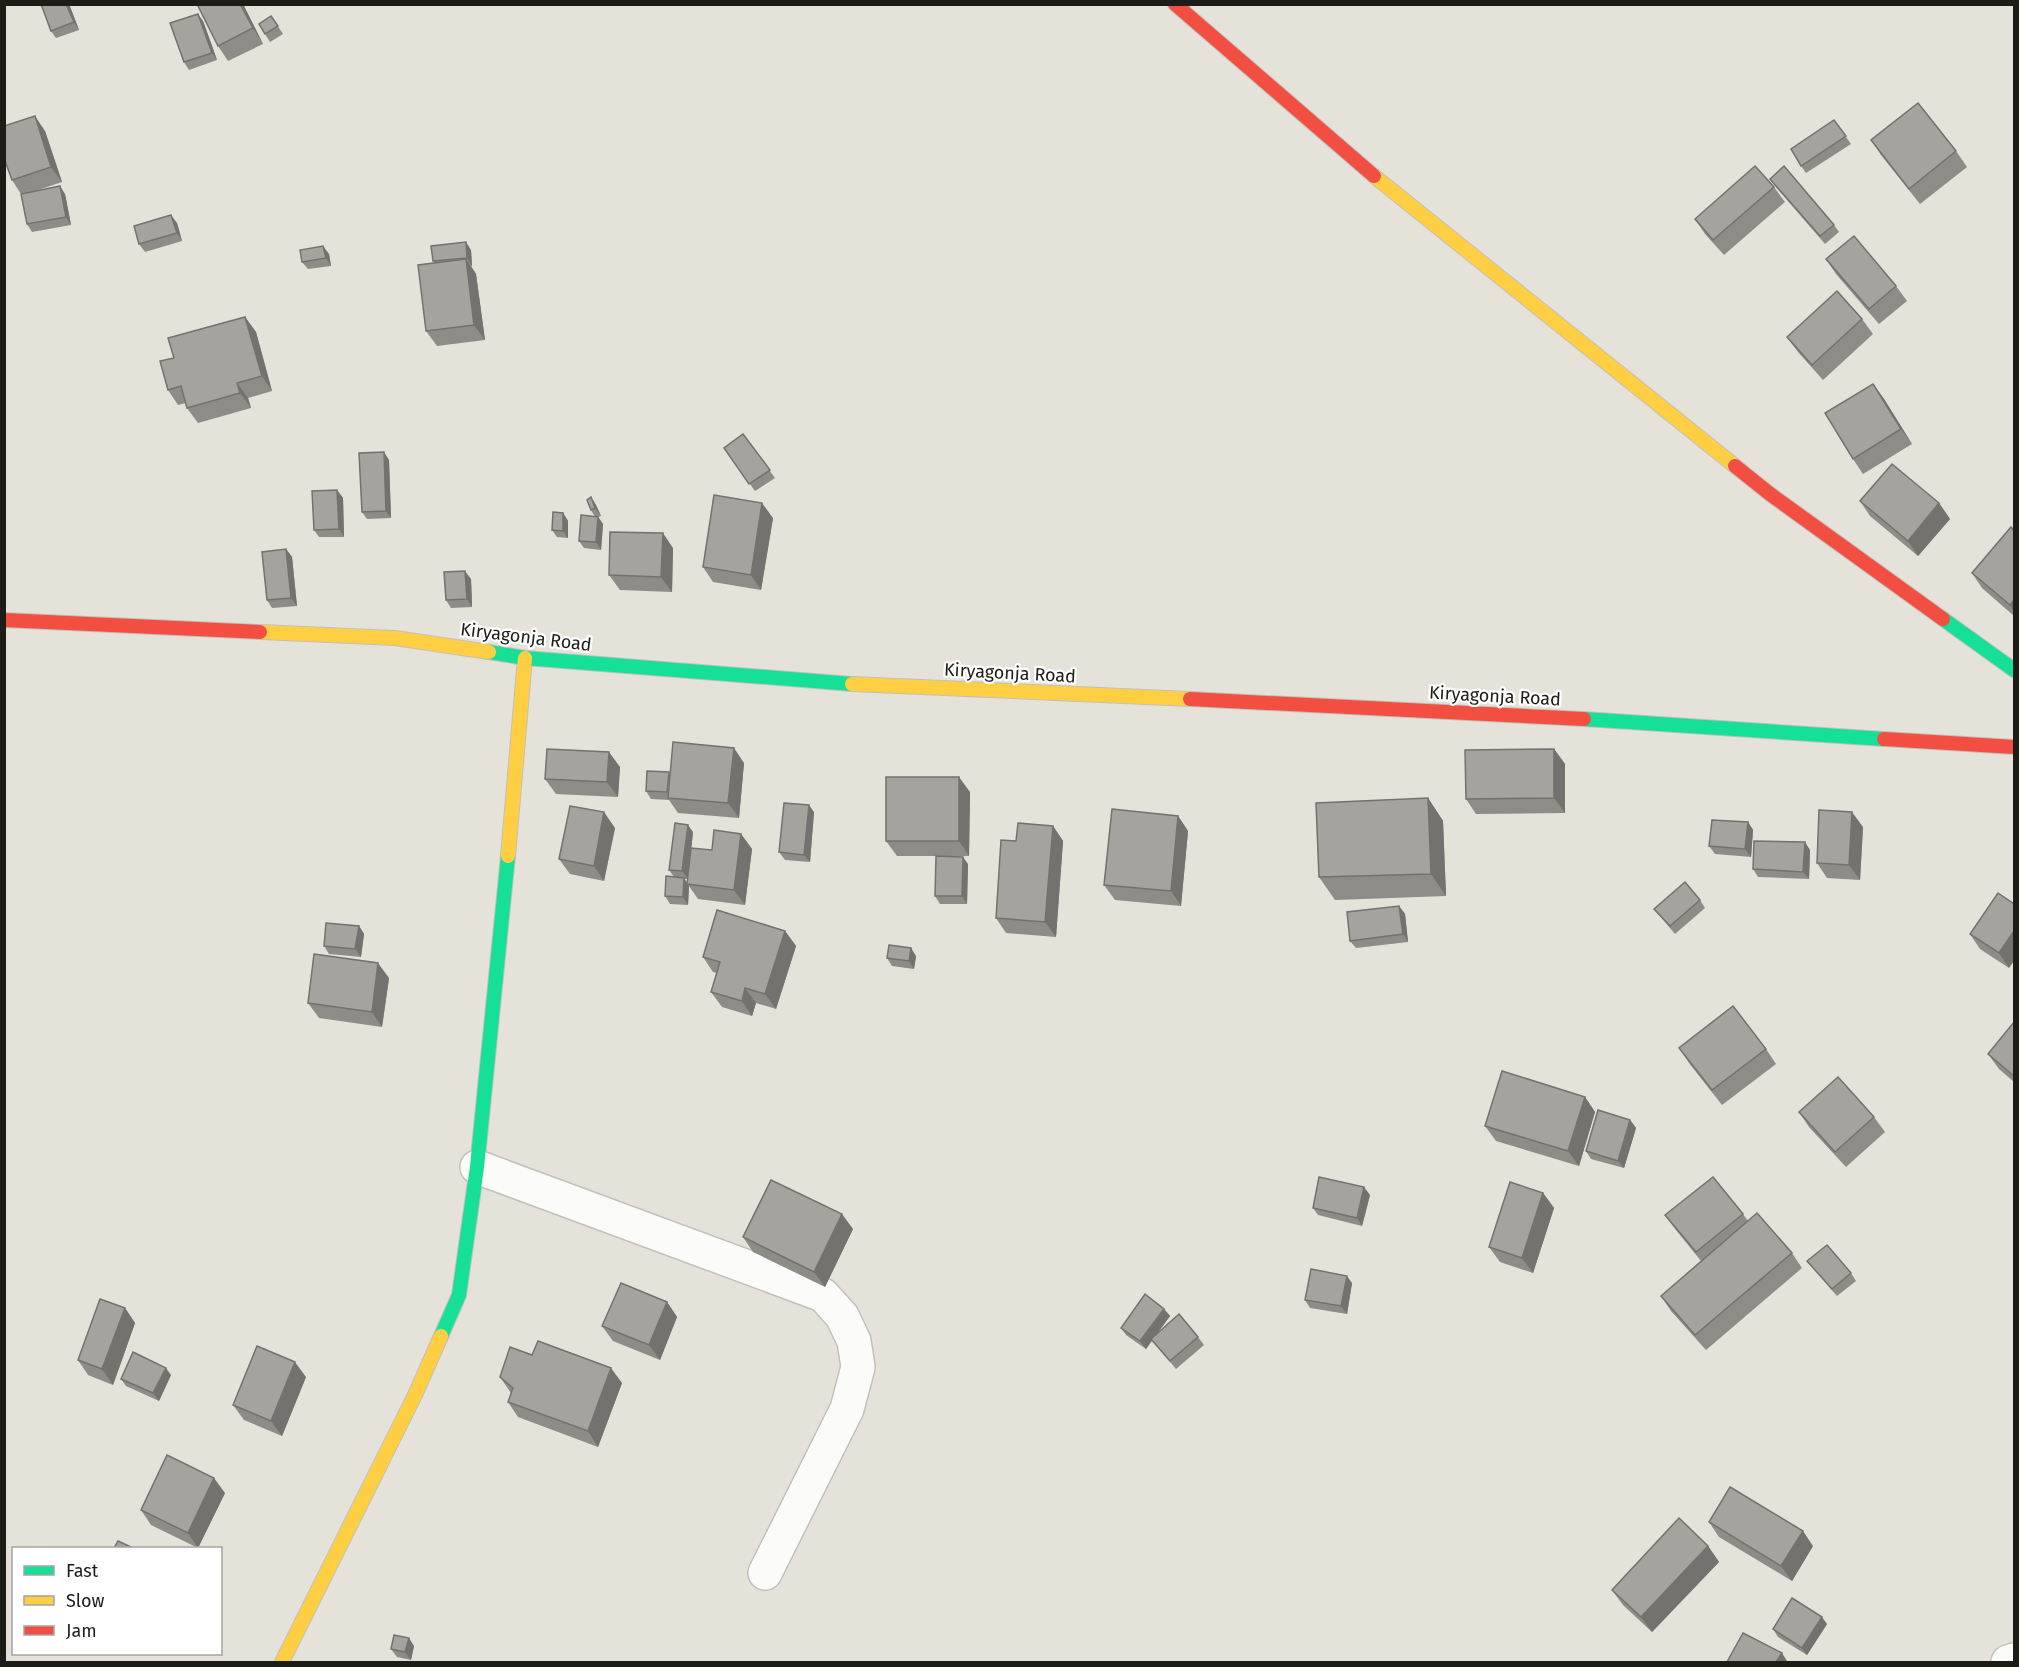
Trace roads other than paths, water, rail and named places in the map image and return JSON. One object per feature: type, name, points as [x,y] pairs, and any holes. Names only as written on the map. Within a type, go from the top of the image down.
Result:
[{"type":"street","points":[[1175,4],[1404,201],[1770,494],[2014,670]]},
{"type":"street","name":"Kiryagonja Road","points":[[4,620],[395,638],[525,658],[855,684],[1487,713],[2014,747]]},
{"type":"street","points":[[282,1662],[415,1395],[459,1295],[477,1167],[525,658]]},
{"type":"street","points":[[477,1167],[824,1295],[842,1316],[854,1341],[858,1367],[847,1409],[765,1573]]},
{"type":"street","points":[[2008,1662],[2014,1660]]}]
